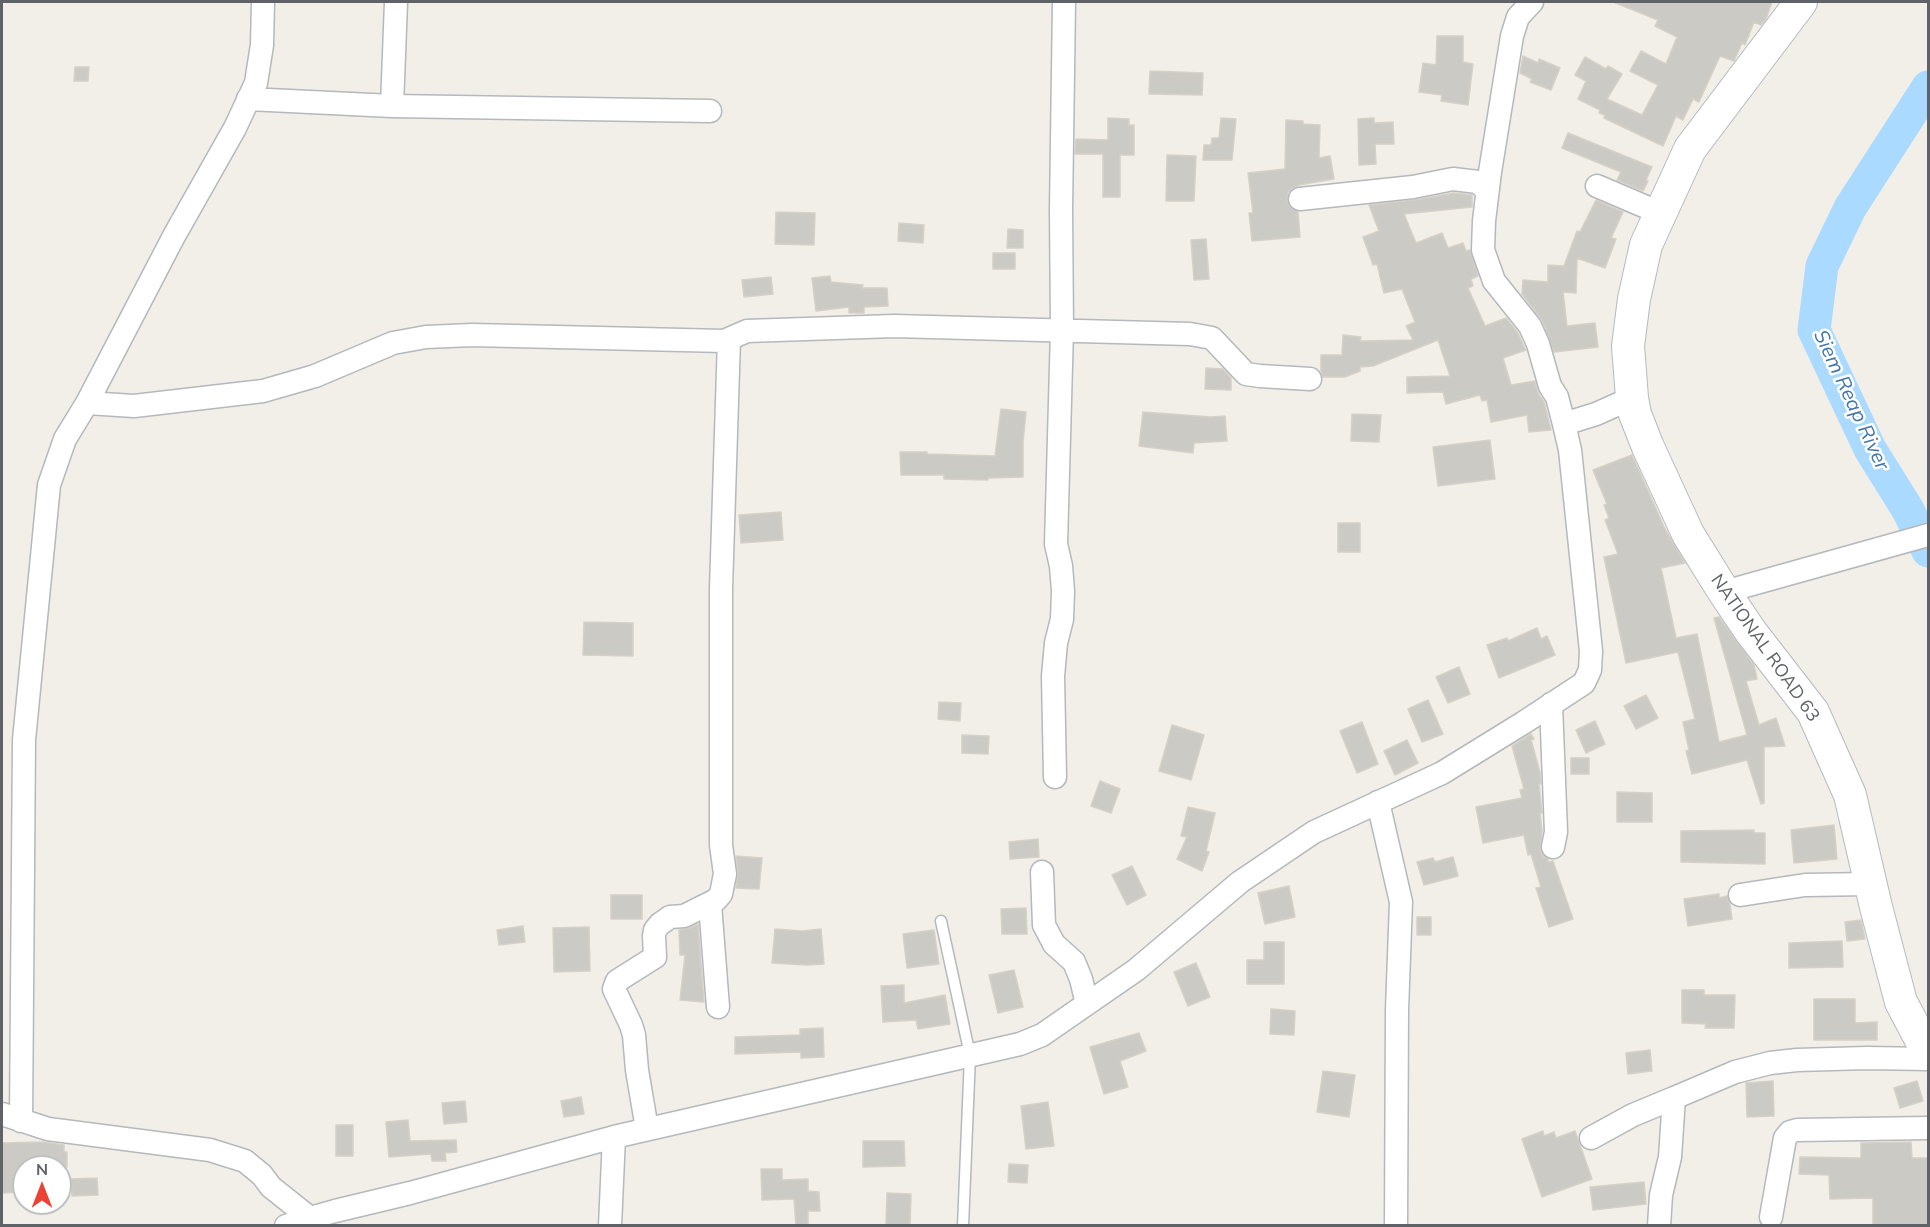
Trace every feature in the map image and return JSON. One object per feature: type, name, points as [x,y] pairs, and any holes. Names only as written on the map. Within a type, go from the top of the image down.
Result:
[{"type":"street","points":[[263,2],[262,45],[256,83],[235,129],[174,236],[87,403],[65,439],[49,485],[25,728],[11,1118],[48,1129],[210,1150],[245,1161],[262,1175],[271,1187],[310,1218]]},
{"type":"street","points":[[392,106],[396,2]]},
{"type":"street","points":[[1055,777],[1053,676],[1056,644],[1062,619],[1063,591],[1056,544],[1062,330],[1060,210],[1064,2]]},
{"type":"street","points":[[286,1226],[614,1137],[1020,1044],[1042,1035],[1136,970],[1240,882],[1314,832],[1442,773],[1584,682],[1590,670],[1591,651],[1570,450],[1564,424],[1557,397],[1550,386],[1538,344],[1530,326],[1494,280],[1483,250],[1487,191],[1515,24],[1532,2]]},
{"type":"street","name":"NATIONAL ROAD 63","points":[[1801,2],[1690,149],[1646,244],[1634,299],[1628,346],[1632,398],[1635,414],[1648,447],[1688,534],[1751,632],[1813,712],[1850,795],[1870,884],[1901,1002],[1929,1053]]},
{"type":"street","points":[[248,99],[392,106],[710,111]]},
{"type":"street","points":[[1300,199],[1413,187],[1453,179],[1478,182],[1487,191]]},
{"type":"street","points":[[1597,186],[1660,213]]},
{"type":"street","points":[[87,403],[134,406],[263,390],[315,376],[393,343],[426,337],[472,335],[724,340],[747,332],[894,326],[1191,334],[1212,338],[1246,374],[1310,379]]},
{"type":"street","points":[[647,1129],[637,1070],[634,1035],[620,998],[614,989],[617,981],[655,957],[654,936],[660,924],[670,917],[684,916],[710,904],[721,894],[725,874],[721,846],[721,589],[729,339]]},
{"type":"street","points":[[1564,424],[1596,414],[1632,398]]},
{"type":"street","points":[[1724,592],[1929,535]]},
{"type":"street","points":[[1551,704],[1556,832],[1553,847]]},
{"type":"street","points":[[1378,802],[1401,902],[1397,1010],[1396,1226]]},
{"type":"street","points":[[1042,872],[1044,925],[1054,944],[1074,962],[1087,1004]]},
{"type":"street","points":[[1740,895],[1804,885],[1870,884]]},
{"type":"street","points":[[710,904],[718,1007]]},
{"type":"street","points":[[1591,1138],[1633,1115],[1735,1072],[1770,1063],[1867,1058],[1929,1059]]},
{"type":"street","points":[[1659,1226],[1661,1195],[1670,1157],[1674,1098]]},
{"type":"street","points":[[1771,1217],[1785,1137],[1790,1132],[1929,1128]]},
{"type":"street","points":[[610,1226],[614,1137]]},
{"type":"lane","points":[[941,921],[970,1055],[963,1226]]},
{"type":"building","points":[[1613,2],[1772,2],[1766,19],[1761,25],[1754,22],[1745,45],[1742,43],[1734,61],[1720,56],[1699,102],[1693,99],[1683,120],[1676,116],[1663,146],[1604,118],[1605,115],[1599,113],[1600,110],[1578,99],[1586,81],[1575,75],[1585,57],[1606,69],[1608,66],[1622,74],[1607,99],[1642,115],[1658,85],[1630,71],[1641,51],[1666,64],[1677,37],[1655,26],[1658,20]]},
{"type":"building","points":[[1437,36],[1463,36],[1463,62],[1473,64],[1468,105],[1441,101],[1442,95],[1419,92],[1423,63],[1436,65]]},
{"type":"building","points":[[1523,56],[1538,63],[1539,59],[1560,68],[1551,90],[1530,82],[1532,79],[1520,73]]},
{"type":"building","points":[[75,67],[89,67],[88,81],[74,81]]},
{"type":"building","points":[[1150,71],[1203,73],[1202,95],[1149,94]]},
{"type":"building","points":[[1108,118],[1129,119],[1129,125],[1134,125],[1134,155],[1120,155],[1120,197],[1103,197],[1103,154],[1075,154],[1076,139],[1108,140]]},
{"type":"building","points":[[1221,118],[1236,119],[1232,160],[1203,160],[1204,145],[1211,145],[1212,138],[1219,138]]},
{"type":"building","points":[[1374,118],[1374,123],[1393,122],[1394,144],[1375,144],[1376,164],[1359,165],[1358,119]]},
{"type":"building","points":[[1286,120],[1320,125],[1319,158],[1330,156],[1334,179],[1299,185],[1288,193],[1289,206],[1298,212],[1300,237],[1252,241],[1249,213],[1253,213],[1248,173],[1285,169]]},
{"type":"building","points":[[1568,133],[1652,167],[1643,191],[1617,180],[1621,172],[1562,148]]},
{"type":"building","points":[[1167,155],[1196,156],[1194,201],[1166,201]]},
{"type":"building","points":[[1454,193],[1472,195],[1472,207],[1404,214],[1416,243],[1442,233],[1448,248],[1463,243],[1466,251],[1470,250],[1478,276],[1471,279],[1473,286],[1468,288],[1485,326],[1506,318],[1518,333],[1526,350],[1503,358],[1511,385],[1535,381],[1538,393],[1544,402],[1551,430],[1529,432],[1527,415],[1491,422],[1487,400],[1482,401],[1480,395],[1446,404],[1443,392],[1407,393],[1407,377],[1450,376],[1438,340],[1373,366],[1360,367],[1360,371],[1345,377],[1323,377],[1321,355],[1342,355],[1343,335],[1361,337],[1360,341],[1413,340],[1406,326],[1415,322],[1402,289],[1384,293],[1377,264],[1373,265],[1363,237],[1379,231],[1369,205]]},
{"type":"building","points":[[1596,200],[1623,212],[1611,238],[1616,239],[1605,268],[1577,258],[1576,293],[1563,292],[1567,326],[1595,323],[1598,347],[1554,352],[1542,320],[1522,294],[1523,280],[1548,282],[1548,265],[1564,266],[1577,231],[1580,232]]},
{"type":"building","points":[[776,212],[815,213],[814,245],[775,244]]},
{"type":"building","points":[[899,223],[924,225],[923,243],[898,241]]},
{"type":"building","points":[[1008,229],[1023,230],[1023,248],[1007,248]]},
{"type":"building","points":[[1206,239],[1209,279],[1194,280],[1191,240]]},
{"type":"building","points":[[993,253],[1015,253],[1015,269],[993,269]]},
{"type":"building","points":[[830,276],[831,282],[863,285],[862,288],[887,288],[888,306],[864,307],[864,313],[849,313],[849,307],[816,311],[812,278]]},
{"type":"building","points":[[771,277],[773,294],[744,297],[742,280]]},
{"type":"building","points":[[1206,368],[1223,369],[1231,378],[1231,390],[1205,389]]},
{"type":"building","points":[[1001,409],[1026,412],[1023,477],[988,478],[988,480],[944,479],[944,475],[901,475],[900,452],[995,456]]},
{"type":"building","points":[[1143,412],[1225,416],[1227,441],[1194,443],[1193,453],[1139,446]]},
{"type":"building","points":[[1352,414],[1381,415],[1379,442],[1351,441]]},
{"type":"building","points":[[1490,440],[1495,479],[1438,486],[1433,447]]},
{"type":"building","points":[[1632,455],[1665,529],[1685,563],[1661,568],[1676,638],[1697,634],[1719,742],[1747,735],[1714,618],[1719,617],[1754,665],[1757,679],[1746,681],[1759,725],[1776,718],[1785,746],[1764,747],[1764,803],[1761,804],[1747,760],[1692,774],[1686,751],[1689,750],[1683,722],[1695,719],[1678,652],[1626,663],[1604,557],[1618,554],[1605,520],[1609,518],[1604,505],[1607,504],[1593,470]]},
{"type":"building","points":[[781,512],[783,540],[741,543],[739,515]]},
{"type":"building","points":[[1338,523],[1360,523],[1360,552],[1338,552]]},
{"type":"building","points":[[584,622],[633,623],[633,656],[583,655]]},
{"type":"building","points":[[1537,628],[1541,639],[1547,636],[1555,655],[1499,678],[1487,645],[1507,638],[1508,641]]},
{"type":"building","points":[[1459,667],[1470,694],[1448,703],[1436,677]]},
{"type":"building","points":[[1646,695],[1658,718],[1636,729],[1624,706]]},
{"type":"building","points":[[1428,700],[1443,734],[1422,742],[1408,709]]},
{"type":"building","points":[[939,702],[961,703],[960,721],[938,719]]},
{"type":"building","points":[[1595,721],[1605,744],[1586,753],[1576,730]]},
{"type":"building","points":[[1362,722],[1378,764],[1357,773],[1340,731]]},
{"type":"building","points":[[1172,725],[1204,735],[1191,780],[1159,771]]},
{"type":"building","points":[[1531,734],[1534,739],[1531,740],[1541,784],[1539,784],[1542,813],[1540,813],[1542,831],[1540,851],[1548,862],[1553,861],[1573,919],[1549,927],[1536,888],[1541,887],[1531,854],[1528,855],[1524,835],[1483,843],[1476,807],[1522,798],[1520,790],[1524,789],[1512,746]]},
{"type":"building","points":[[962,735],[989,736],[988,754],[962,753]]},
{"type":"building","points":[[1407,740],[1418,763],[1395,775],[1384,751]]},
{"type":"building","points":[[1571,758],[1589,758],[1589,774],[1571,774]]},
{"type":"building","points":[[1100,781],[1120,789],[1111,813],[1091,806]]},
{"type":"building","points":[[1617,792],[1652,793],[1652,822],[1617,822]]},
{"type":"building","points":[[1188,807],[1215,813],[1206,851],[1209,852],[1202,871],[1177,859],[1187,837],[1181,836]]},
{"type":"building","points":[[1834,825],[1837,859],[1794,863],[1791,830]]},
{"type":"building","points":[[1754,830],[1754,833],[1765,833],[1765,864],[1681,862],[1681,831]]},
{"type":"building","points":[[1038,839],[1039,857],[1010,859],[1009,842]]},
{"type":"building","points":[[736,856],[762,858],[759,889],[736,888],[738,873]]},
{"type":"building","points":[[1453,857],[1458,876],[1424,885],[1417,862],[1433,858],[1435,862]]},
{"type":"building","points":[[1132,866],[1146,895],[1127,905],[1112,875]]},
{"type":"building","points":[[1289,886],[1295,917],[1265,924],[1258,893]]},
{"type":"building","points":[[1719,894],[1719,898],[1727,896],[1732,919],[1688,926],[1684,899]]},
{"type":"building","points":[[611,895],[642,895],[642,919],[611,919]]},
{"type":"building","points":[[1026,908],[1027,934],[1002,934],[1001,909]]},
{"type":"building","points":[[1417,917],[1431,917],[1431,935],[1417,935]]},
{"type":"building","points":[[1861,920],[1865,939],[1847,941],[1845,922]]},
{"type":"building","points":[[698,924],[704,1002],[680,1000],[685,955],[680,955],[679,930]]},
{"type":"building","points":[[523,926],[525,942],[499,945],[497,930]]},
{"type":"building","points":[[589,927],[590,971],[554,972],[553,928]]},
{"type":"building","points":[[775,929],[802,931],[821,929],[824,964],[772,963]]},
{"type":"building","points":[[934,930],[939,964],[907,968],[903,934]]},
{"type":"building","points":[[1842,941],[1843,967],[1789,968],[1789,943]]},
{"type":"building","points":[[1264,942],[1284,942],[1284,984],[1247,984],[1247,960],[1264,960]]},
{"type":"building","points":[[1196,963],[1210,997],[1188,1006],[1174,972]]},
{"type":"building","points":[[1014,970],[1023,1007],[998,1013],[989,975]]},
{"type":"building","points":[[904,985],[904,1003],[945,995],[950,1024],[918,1029],[916,1020],[883,1022],[881,986]]},
{"type":"building","points":[[1682,990],[1704,990],[1704,995],[1735,995],[1734,1028],[1705,1028],[1706,1024],[1682,1023]]},
{"type":"building","points":[[1814,999],[1855,999],[1855,1023],[1877,1022],[1877,1040],[1814,1040]]},
{"type":"building","points":[[1271,1009],[1295,1011],[1294,1035],[1270,1034]]},
{"type":"building","points":[[823,1028],[824,1057],[801,1058],[801,1052],[735,1054],[735,1037],[800,1035],[800,1029]]},
{"type":"building","points":[[1139,1033],[1146,1051],[1120,1061],[1128,1087],[1104,1094],[1090,1047]]},
{"type":"building","points":[[1650,1050],[1652,1071],[1628,1074],[1626,1053]]},
{"type":"building","points":[[1323,1071],[1355,1075],[1349,1117],[1317,1112]]},
{"type":"building","points":[[1773,1081],[1774,1116],[1747,1117],[1746,1083]]},
{"type":"building","points":[[1917,1081],[1923,1101],[1900,1108],[1894,1088]]},
{"type":"building","points":[[581,1097],[584,1114],[564,1117],[561,1101]]},
{"type":"building","points":[[465,1101],[467,1122],[444,1124],[442,1103]]},
{"type":"building","points":[[1048,1102],[1054,1146],[1026,1149],[1021,1106]]},
{"type":"building","points":[[408,1120],[410,1141],[456,1140],[457,1152],[445,1153],[446,1161],[432,1161],[431,1154],[389,1157],[386,1122]]},
{"type":"building","points":[[336,1125],[353,1125],[353,1156],[336,1156]]},
{"type":"building","points":[[1543,1131],[1544,1136],[1554,1132],[1556,1138],[1575,1131],[1592,1179],[1542,1197],[1522,1139]]},
{"type":"building","points":[[863,1141],[904,1141],[905,1166],[863,1167]]},
{"type":"building","points":[[43,1142],[64,1145],[64,1152],[67,1152],[67,1155],[12,1155],[12,1193],[2,1193],[2,1143]]},
{"type":"building","points":[[1911,1142],[1912,1158],[1929,1158],[1928,1226],[1873,1226],[1873,1198],[1830,1199],[1829,1175],[1799,1174],[1800,1157],[1861,1158],[1861,1143]]},
{"type":"building","points":[[1009,1164],[1028,1165],[1027,1183],[1008,1182]]},
{"type":"building","points":[[761,1169],[782,1169],[782,1180],[808,1179],[808,1191],[819,1192],[820,1211],[808,1211],[808,1226],[796,1226],[794,1199],[762,1200]]},
{"type":"building","points":[[97,1178],[98,1195],[72,1196],[72,1179]]},
{"type":"building","points":[[1644,1182],[1646,1204],[1593,1210],[1590,1187]]},
{"type":"building","points":[[887,1193],[911,1194],[910,1226],[886,1226]]},
{"type":"waterway","name":"Siem Reap River","points":[[1928,87],[1850,208],[1822,266],[1814,330],[1870,449],[1908,510],[1928,551]]}]
